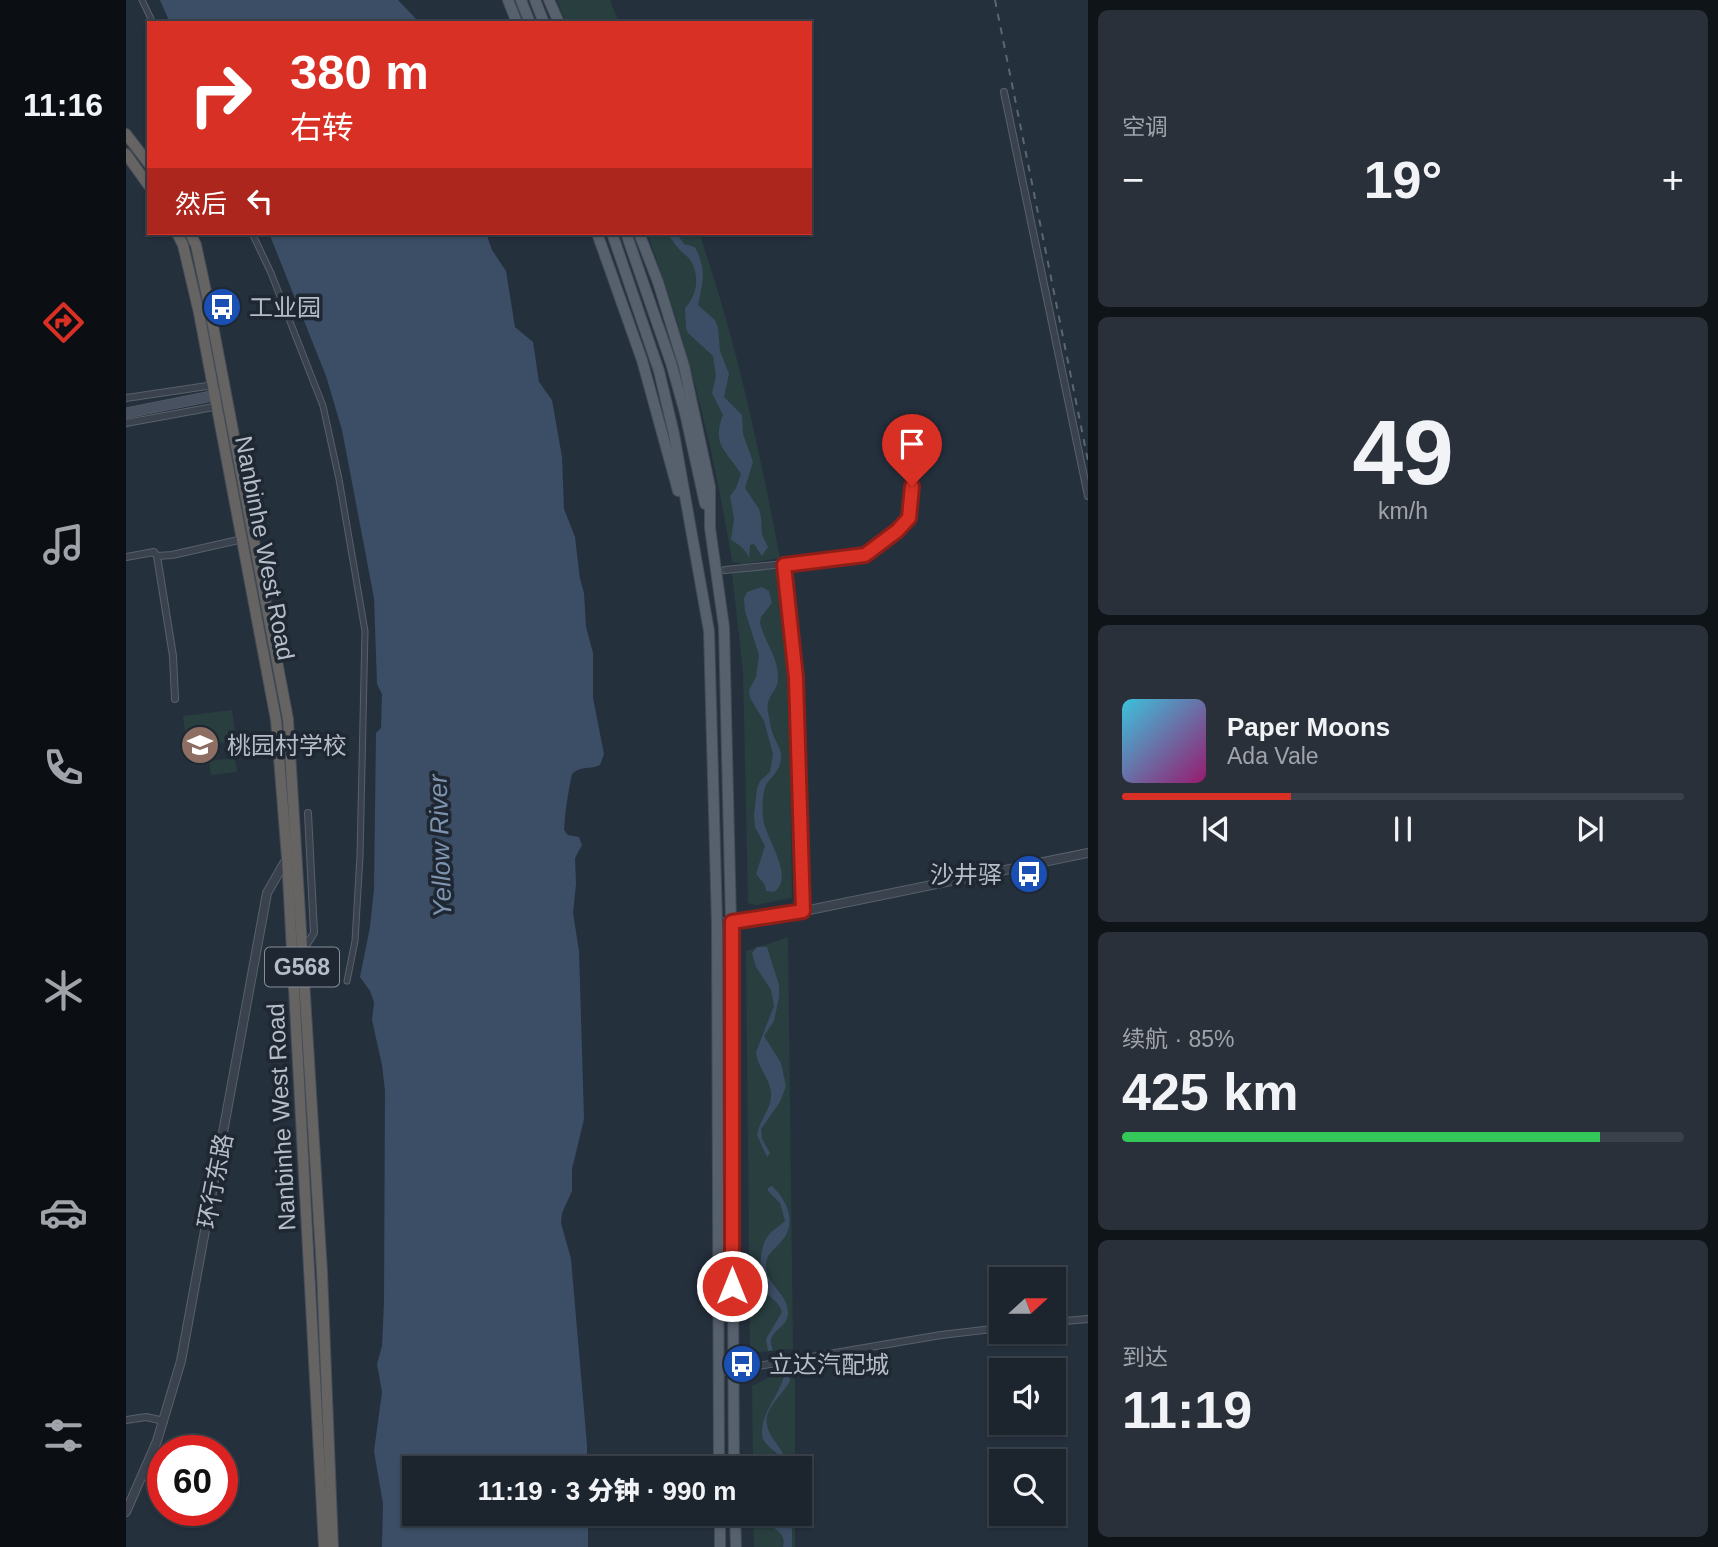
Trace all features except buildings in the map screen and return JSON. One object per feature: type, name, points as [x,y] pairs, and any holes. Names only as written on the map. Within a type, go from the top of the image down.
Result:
[{"type":"highway","points":[[126,134],[147,161]]},
{"type":"highway","points":[[126,154],[147,183]]},
{"type":"highway","name":"Nanbinhe West Road","points":[[178,235],[183,245],[220,394],[288,719],[324,1547]]},
{"type":"highway","name":"Nanbinhe West Road","points":[[191,235],[196,244],[243,539],[276,720],[292,855],[322,1272],[333,1547]]},
{"type":"main road","points":[[508,0],[516,21]]},
{"type":"main road","points":[[521,0],[529,21]]},
{"type":"main road","points":[[535,0],[543,21]]},
{"type":"main road","points":[[549,0],[558,21]]},
{"type":"main road","points":[[598,235],[642,360],[677,489],[688,545],[699,576]]},
{"type":"main road","points":[[613,235],[659,371],[674,433],[709,631],[717,923],[719,1456]]},
{"type":"main road","points":[[627,235],[671,363],[685,413],[710,528],[724,627],[732,922],[734,1456]]},
{"type":"main road","points":[[640,235],[658,282],[684,366],[710,487],[710,528]]},
{"type":"main road","points":[[126,412],[220,394]]},
{"type":"main road","points":[[720,1526],[720,1547]]},
{"type":"main road","points":[[735,1526],[736,1547]]},
{"type":"street","points":[[142,0],[152,21]]},
{"type":"street","points":[[1004,92],[1088,496]]},
{"type":"street","points":[[253,235],[271,273],[323,406],[339,479],[365,631],[360,856],[355,941],[347,981]]},
{"type":"street","points":[[126,398],[220,394]]},
{"type":"street","points":[[126,423],[220,394]]},
{"type":"street","points":[[725,570],[865,555],[897,531],[909,518],[912,486],[896,434]]},
{"type":"street","points":[[157,556],[243,539]]},
{"type":"street","points":[[126,556],[154,552],[157,556],[173,656],[175,699]]},
{"type":"street","points":[[784,565],[796,678],[803,911]]},
{"type":"street","points":[[301,953],[314,933],[309,813]]},
{"type":"street","points":[[717,923],[803,911],[1088,853]]},
{"type":"street","name":"环行东路","points":[[126,1513],[164,1421],[181,1361],[267,893],[292,855]]},
{"type":"street","points":[[1066,1321],[1088,1319]]},
{"type":"street","points":[[717,1373],[989,1329]]},
{"type":"street","points":[[126,1420],[146,1417],[164,1421]]},
{"type":"green space","points":[[557,0],[610,0],[618,21],[565,21]]},
{"type":"green space","points":[[648,235],[700,235],[746,394],[780,558],[744,564],[732,562],[698,395]]},
{"type":"green space","points":[[780,567],[793,681],[790,746],[792,898],[756,905],[748,903],[743,672],[732,573]]},
{"type":"green space","points":[[232,710],[236,741],[187,747],[183,716]]},
{"type":"green space","points":[[235,758],[237,772],[211,775],[209,761]]},
{"type":"green space","points":[[788,937],[793,1349],[750,1353],[746,951]]},
{"type":"green space","points":[[772,1376],[789,1376],[795,1379],[795,1456],[753,1456],[752,1386]]},
{"type":"green space","points":[[753,1526],[795,1526],[795,1547],[754,1547]]},
{"type":"water","points":[[160,0],[398,0],[418,21],[169,21]]},
{"type":"water","name":"Yellow River","points":[[270,235],[487,235],[492,250],[506,271],[515,327],[533,342],[539,382],[552,400],[562,457],[564,509],[575,537],[584,593],[586,627],[593,653],[593,698],[604,754],[600,765],[572,774],[564,830],[568,835],[579,837],[582,845],[575,858],[573,913],[579,951],[584,1119],[572,1169],[572,1191],[562,1213],[561,1223],[571,1259],[587,1456],[402,1456],[402,1526],[588,1526],[588,1547],[382,1547],[383,1504],[374,1451],[382,1392],[377,1364],[382,1346],[384,1303],[385,1091],[372,1020],[374,1002],[360,977],[374,889],[376,733],[381,728],[382,694],[377,684],[374,598],[342,430],[326,376]]},
{"type":"water","points":[[677,235],[684,244],[695,247],[703,269],[698,305],[715,320],[720,351],[729,374],[724,397],[742,415],[743,434],[753,462],[745,488],[759,509],[761,517],[762,535],[768,547],[762,556],[754,544],[750,545],[749,558],[744,549],[731,540],[734,519],[730,496],[741,474],[720,441],[723,415],[712,393],[716,376],[713,356],[686,328],[685,308],[696,286],[696,273],[690,259],[669,236]]},
{"type":"water","points":[[762,587],[769,591],[772,603],[761,617],[760,623],[778,671],[777,683],[768,702],[768,713],[781,755],[778,769],[766,785],[763,804],[765,826],[781,867],[780,885],[774,892],[766,891],[765,885],[756,874],[765,846],[755,827],[757,789],[760,781],[770,772],[773,754],[764,721],[750,698],[749,690],[756,677],[759,655],[745,611],[744,598],[747,592]]},
{"type":"water","points":[[757,947],[767,947],[779,985],[774,1021],[764,1036],[781,1063],[786,1086],[780,1102],[761,1129],[762,1139],[770,1153],[767,1157],[757,1135],[770,1104],[771,1093],[756,1052],[774,1006],[771,990],[756,967],[752,953]]},
{"type":"water","points":[[772,1186],[783,1199],[790,1221],[789,1229],[770,1253],[766,1265],[769,1278],[785,1300],[788,1314],[784,1324],[771,1339],[773,1350],[768,1351],[766,1339],[782,1312],[763,1285],[761,1255],[768,1236],[785,1221],[780,1203],[768,1191]]},
{"type":"water","points":[[784,1376],[789,1376],[790,1381],[770,1409],[767,1421],[771,1435],[784,1456],[779,1456],[765,1443],[762,1433],[765,1418]]},
{"type":"water","points":[[772,1526],[790,1526],[792,1547],[783,1547],[784,1541]]},
{"type":"railway","points":[[995,0],[1088,461]]},
{"type":"place","name":"工业园","points":[[222,307]]},
{"type":"place","name":"桃园村学校","points":[[200,745]]},
{"type":"place","name":"沙井驿","points":[[1029,874]]},
{"type":"place","name":"立达汽配城","points":[[742,1364]]},
{"type":"route","points":[[732,1286],[732,922],[803,911],[796,678],[784,565],[856,557],[872,551],[909,518],[912,486]]}]
